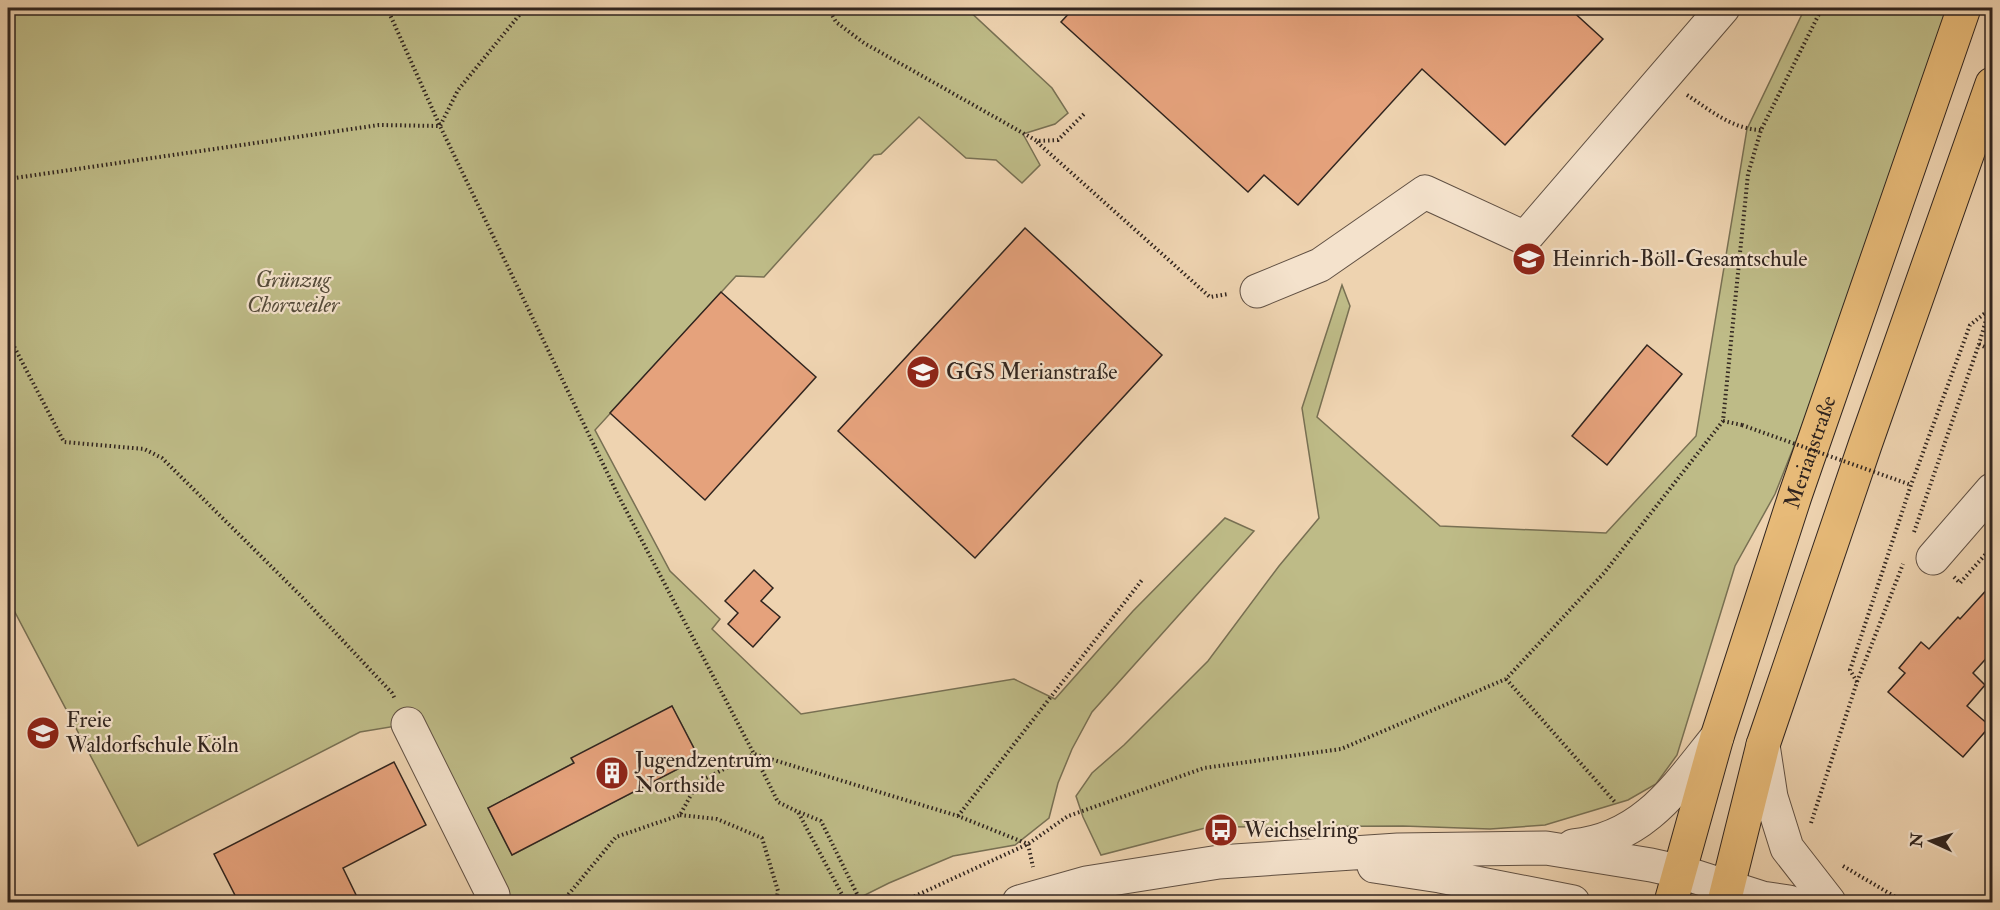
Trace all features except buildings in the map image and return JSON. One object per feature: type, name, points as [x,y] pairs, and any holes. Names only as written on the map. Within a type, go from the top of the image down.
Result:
[{"type":"main road","name":"Merianstraße","points":[[1671,903],[1717,737],[1795,496],[1964,8]]},
{"type":"main road","points":[[1726,895],[1763,745],[1865,445],[1992,84]]},
{"type":"street","points":[[1257,291],[1320,265],[1425,192],[1525,238],[1723,8]]},
{"type":"street","points":[[1916,552],[1992,490]]},
{"type":"street","points":[[408,724],[495,903]]},
{"type":"street","points":[[1019,903],[1088,893],[1219,862],[1398,850],[1546,848],[1592,844],[1636,826],[1660,806],[1717,737]]},
{"type":"street","points":[[1763,745],[1771,797],[1787,848],[1829,903]]},
{"type":"street","points":[[1546,848],[1634,861],[1678,871],[1726,895],[1789,903]]},
{"type":"street","points":[[1304,856],[1440,876],[1564,902]]},
{"type":"path","points":[[387,8],[440,126],[618,495],[778,802],[821,821],[861,903]]},
{"type":"path","points":[[440,126],[458,90],[525,8]]},
{"type":"path","points":[[828,8],[836,22],[864,43],[1037,141],[1210,297],[1257,291]]},
{"type":"path","points":[[903,903],[1028,844],[1068,816],[1204,768],[1341,749],[1506,679],[1604,573],[1723,421],[1748,174],[1761,130],[1822,8]]},
{"type":"path","points":[[1662,78],[1723,119],[1747,129],[1761,130]]},
{"type":"path","points":[[1037,141],[1058,140],[1084,114]]},
{"type":"path","points":[[8,179],[379,125],[440,126]]},
{"type":"path","points":[[1787,848],[1806,832],[1813,819],[1857,682],[1916,552],[1992,300]]},
{"type":"path","points":[[1857,682],[1851,670],[1911,485],[1970,325],[1989,310]]},
{"type":"path","points":[[8,335],[64,442],[144,449],[162,458],[301,596],[392,693],[408,724]]},
{"type":"path","points":[[1979,344],[1992,351]]},
{"type":"path","points":[[1723,421],[1742,425],[1911,485]]},
{"type":"path","points":[[958,816],[1142,579]]},
{"type":"path","points":[[1506,679],[1636,826]]},
{"type":"path","points":[[680,815],[698,782],[754,754],[958,816],[1028,844]]},
{"type":"path","points":[[798,812],[846,903]]},
{"type":"path","points":[[558,903],[563,901],[616,837],[680,815],[717,819],[762,838],[778,891],[776,903]]},
{"type":"path","points":[[1838,862],[1846,870],[1904,903]]},
{"type":"path","points":[[1187,903],[1292,900],[1316,903]]},
{"type":"green space","name":"Grünzug Chorweiler","points":[[8,8],[966,8],[1052,88],[1068,113],[1055,124],[1023,134],[1040,165],[1022,183],[996,160],[966,158],[919,117],[881,154],[874,155],[764,277],[736,276],[595,430],[670,571],[720,619],[712,629],[801,714],[1014,679],[1055,699],[1133,611],[1225,518],[1254,531],[1092,712],[1072,749],[1058,783],[1049,818],[1015,845],[953,856],[851,902],[494,902],[408,724],[360,732],[138,846],[8,599]],"holes":[[[672,706],[699,758],[512,855],[488,808],[574,763]]]},
{"type":"green space","points":[[1805,8],[1948,8],[1804,421],[1775,494],[1735,566],[1677,755],[1656,784],[1628,800],[1545,825],[1490,829],[1403,826],[1209,827],[1101,855],[1076,796],[1092,773],[1124,745],[1208,661],[1279,566],[1319,518],[1302,408],[1342,285],[1350,306],[1317,417],[1440,526],[1606,533],[1696,436],[1747,129]]},
{"type":"place","name":"Heinrich-Böll-Gesamtschule","points":[[1529,259]]},
{"type":"place","name":"GGS Merianstraße","points":[[923,372]]},
{"type":"place","name":"Freie Waldorfschule Köln","points":[[43,733]]},
{"type":"place","name":"Jugendzentrum Northside","points":[[612,773]]},
{"type":"place","name":"Weichselring","points":[[1221,830]]}]
